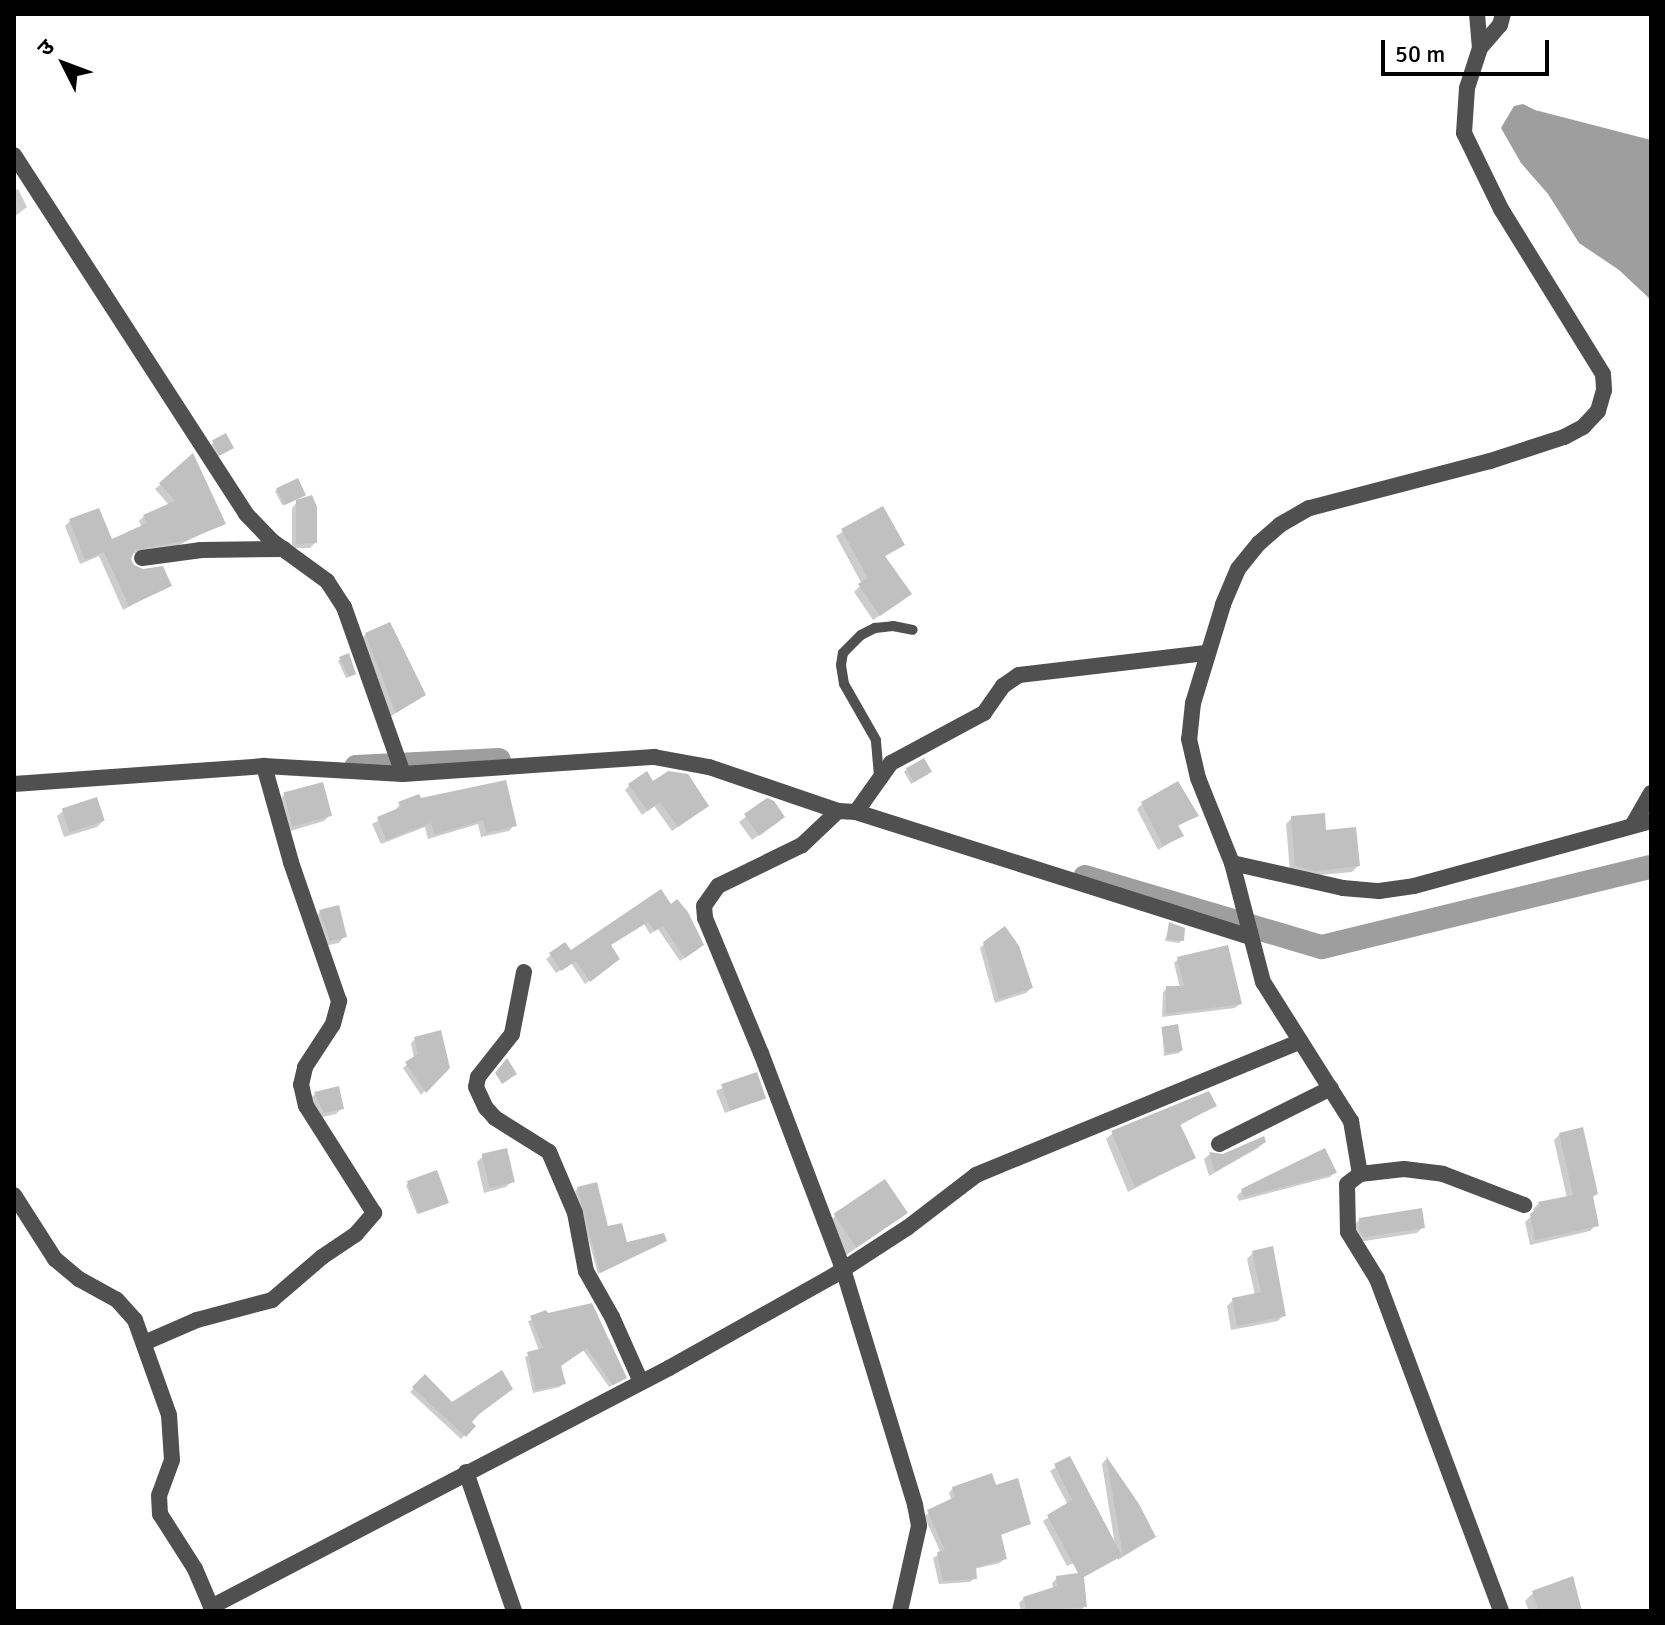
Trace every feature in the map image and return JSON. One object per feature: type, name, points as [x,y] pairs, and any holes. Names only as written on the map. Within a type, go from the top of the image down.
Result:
[{"type":"street","points":[[1477,14],[1480,48]]},
{"type":"street","points":[[1360,1174],[1351,1121],[1263,982],[1234,870],[1198,778],[1189,739],[1193,703],[1206,653],[1238,569],[1259,543],[1280,525],[1309,508],[1490,461],[1564,437],[1583,427],[1598,411],[1604,390],[1597,361],[1501,209],[1464,133],[1467,88],[1480,48],[1500,25],[1503,14]]},
{"type":"street","points":[[14,155],[246,514],[272,541],[327,581],[344,607],[402,768]]},
{"type":"street","points":[[142,558],[201,550],[287,550]]},
{"type":"street","points":[[859,808],[876,781],[904,754],[984,713],[1003,686],[1019,675],[1206,653]]},
{"type":"street","points":[[14,784],[264,766],[402,768],[654,757],[709,767],[838,811],[859,808],[1251,937]]},
{"type":"street","points":[[144,1343],[197,1320],[272,1300],[322,1257],[356,1234],[374,1213],[306,1106],[301,1085],[305,1067],[333,1024],[339,1001],[291,862],[264,766]]},
{"type":"street","points":[[1632,826],[1651,793]]},
{"type":"street","points":[[838,811],[802,845],[718,886],[704,906],[705,918],[761,1053],[843,1269],[919,1526],[900,1611]]},
{"type":"street","points":[[1234,870],[1379,891],[1414,886],[1651,821]]},
{"type":"street","points":[[524,972],[512,1034],[478,1077],[476,1087],[486,1108],[495,1118],[549,1152],[575,1213],[586,1271],[612,1317],[641,1382]]},
{"type":"street","points":[[14,1195],[55,1259],[66,1270],[126,1308],[135,1320],[164,1393],[173,1441],[172,1460],[157,1503],[160,1514],[195,1569],[212,1609],[641,1382],[843,1269],[907,1228],[976,1175],[1299,1042]]},
{"type":"street","points":[[1219,1144],[1331,1088]]},
{"type":"street","points":[[1501,1611],[1377,1279],[1348,1232],[1347,1184],[1360,1174],[1404,1169],[1443,1174],[1524,1205]]},
{"type":"street","points":[[466,1472],[514,1611]]},
{"type":"lane","points":[[876,781],[876,740],[844,684],[843,653],[861,635],[875,628],[913,630]]},
{"type":"shaded area","points":[[1523,104],[1535,110],[1651,140],[1651,300],[1619,270],[1579,243],[1548,194],[1521,163],[1501,128],[1514,106]]},
{"type":"building","points":[[226,433],[234,448],[220,456],[212,441]]},
{"type":"building","points":[[193,453],[226,524],[184,541],[135,550],[131,559],[134,565],[143,569],[163,566],[172,586],[129,606],[104,552],[85,560],[69,519],[99,508],[112,539],[147,523],[143,515],[175,501],[159,483]]},
{"type":"building","points":[[298,478],[306,495],[284,505],[276,488]]},
{"type":"building","points":[[312,495],[317,507],[317,543],[296,544],[296,500]]},
{"type":"building","points":[[883,506],[905,545],[885,556],[912,594],[880,616],[858,584],[868,578],[841,529]]},
{"type":"building","points":[[390,622],[426,695],[396,713],[365,633]]},
{"type":"building","points":[[349,653],[356,674],[349,677],[339,657]]},
{"type":"building","points":[[924,758],[932,772],[914,782],[906,768]]},
{"type":"building","points":[[647,771],[653,781],[668,771],[688,774],[709,806],[678,827],[660,802],[648,811],[628,784]]},
{"type":"building","points":[[506,780],[517,826],[486,833],[483,820],[434,835],[431,823],[386,840],[377,817],[401,807],[398,802],[419,794],[421,798]]},
{"type":"building","points":[[1178,781],[1199,816],[1178,825],[1184,836],[1163,846],[1141,802]]},
{"type":"building","points":[[323,782],[332,816],[292,826],[283,793]]},
{"type":"building","points":[[97,797],[105,821],[70,832],[62,808]]},
{"type":"building","points":[[767,798],[774,801],[785,817],[759,836],[744,814]]},
{"type":"building","points":[[1325,813],[1326,830],[1356,827],[1360,866],[1316,871],[1295,866],[1291,816]]},
{"type":"building","points":[[661,889],[671,904],[677,899],[688,912],[704,945],[685,958],[663,926],[655,931],[648,922],[611,945],[620,959],[590,982],[576,961],[561,971],[549,953],[565,942],[571,950]]},
{"type":"building","points":[[339,905],[347,937],[330,941],[319,910]]},
{"type":"building","points":[[1169,922],[1185,928],[1184,941],[1167,939]]},
{"type":"building","points":[[1005,926],[1019,946],[1033,988],[999,999],[983,942]]},
{"type":"building","points":[[1228,945],[1242,1004],[1166,1014],[1166,986],[1184,986],[1177,957]]},
{"type":"building","points":[[1178,1024],[1183,1051],[1166,1054],[1161,1027]]},
{"type":"building","points":[[441,1030],[450,1068],[426,1093],[405,1062],[418,1054],[414,1037]]},
{"type":"building","points":[[507,1058],[517,1074],[502,1084],[495,1073]]},
{"type":"building","points":[[757,1072],[766,1098],[730,1111],[721,1084]]},
{"type":"building","points":[[339,1086],[344,1109],[324,1113],[314,1092]]},
{"type":"building","points":[[1209,1091],[1217,1106],[1180,1124],[1196,1158],[1135,1187],[1111,1131]]},
{"type":"building","points":[[1583,1127],[1598,1194],[1593,1196],[1599,1226],[1535,1240],[1530,1214],[1540,1206],[1538,1202],[1573,1195],[1559,1133]]},
{"type":"building","points":[[1264,1136],[1266,1142],[1215,1172],[1209,1152],[1223,1154]]},
{"type":"building","points":[[507,1148],[515,1182],[490,1188],[482,1154]]},
{"type":"building","points":[[1325,1148],[1337,1173],[1244,1197],[1241,1189]]},
{"type":"building","points":[[437,1170],[449,1203],[419,1214],[407,1181]]},
{"type":"building","points":[[885,1179],[908,1213],[857,1248],[834,1214]]},
{"type":"building","points":[[597,1182],[608,1226],[622,1223],[627,1242],[664,1233],[667,1241],[600,1273],[577,1187]]},
{"type":"building","points":[[1422,1208],[1425,1228],[1364,1237],[1359,1229],[1359,1218]]},
{"type":"building","points":[[1273,1246],[1286,1316],[1237,1326],[1232,1298],[1261,1292],[1252,1251]]},
{"type":"building","points":[[592,1303],[627,1378],[613,1385],[587,1348],[561,1366],[566,1384],[536,1390],[527,1352],[543,1348],[530,1316],[546,1310],[548,1313]]},
{"type":"building","points":[[502,1370],[513,1389],[480,1413],[472,1422],[476,1426],[466,1437],[412,1387],[425,1374],[452,1402]]},
{"type":"building","points":[[1070,1456],[1122,1556],[1084,1577],[1087,1607],[1027,1611],[1023,1597],[1057,1586],[1056,1576],[1078,1573],[1047,1515],[1072,1500],[1054,1464]]},
{"type":"building","points":[[1106,1456],[1139,1504],[1156,1537],[1123,1556]]},
{"type":"building","points":[[992,1473],[996,1485],[1018,1478],[1031,1524],[1001,1534],[1007,1559],[976,1567],[977,1579],[943,1581],[937,1552],[945,1550],[927,1510],[955,1497],[952,1487]]},
{"type":"building","points":[[1573,1576],[1582,1611],[1539,1611],[1532,1591]]},
{"type":"waterway","points":[[356,767],[499,760]]},
{"type":"waterway","points":[[1085,877],[1322,947],[1651,867]]}]
